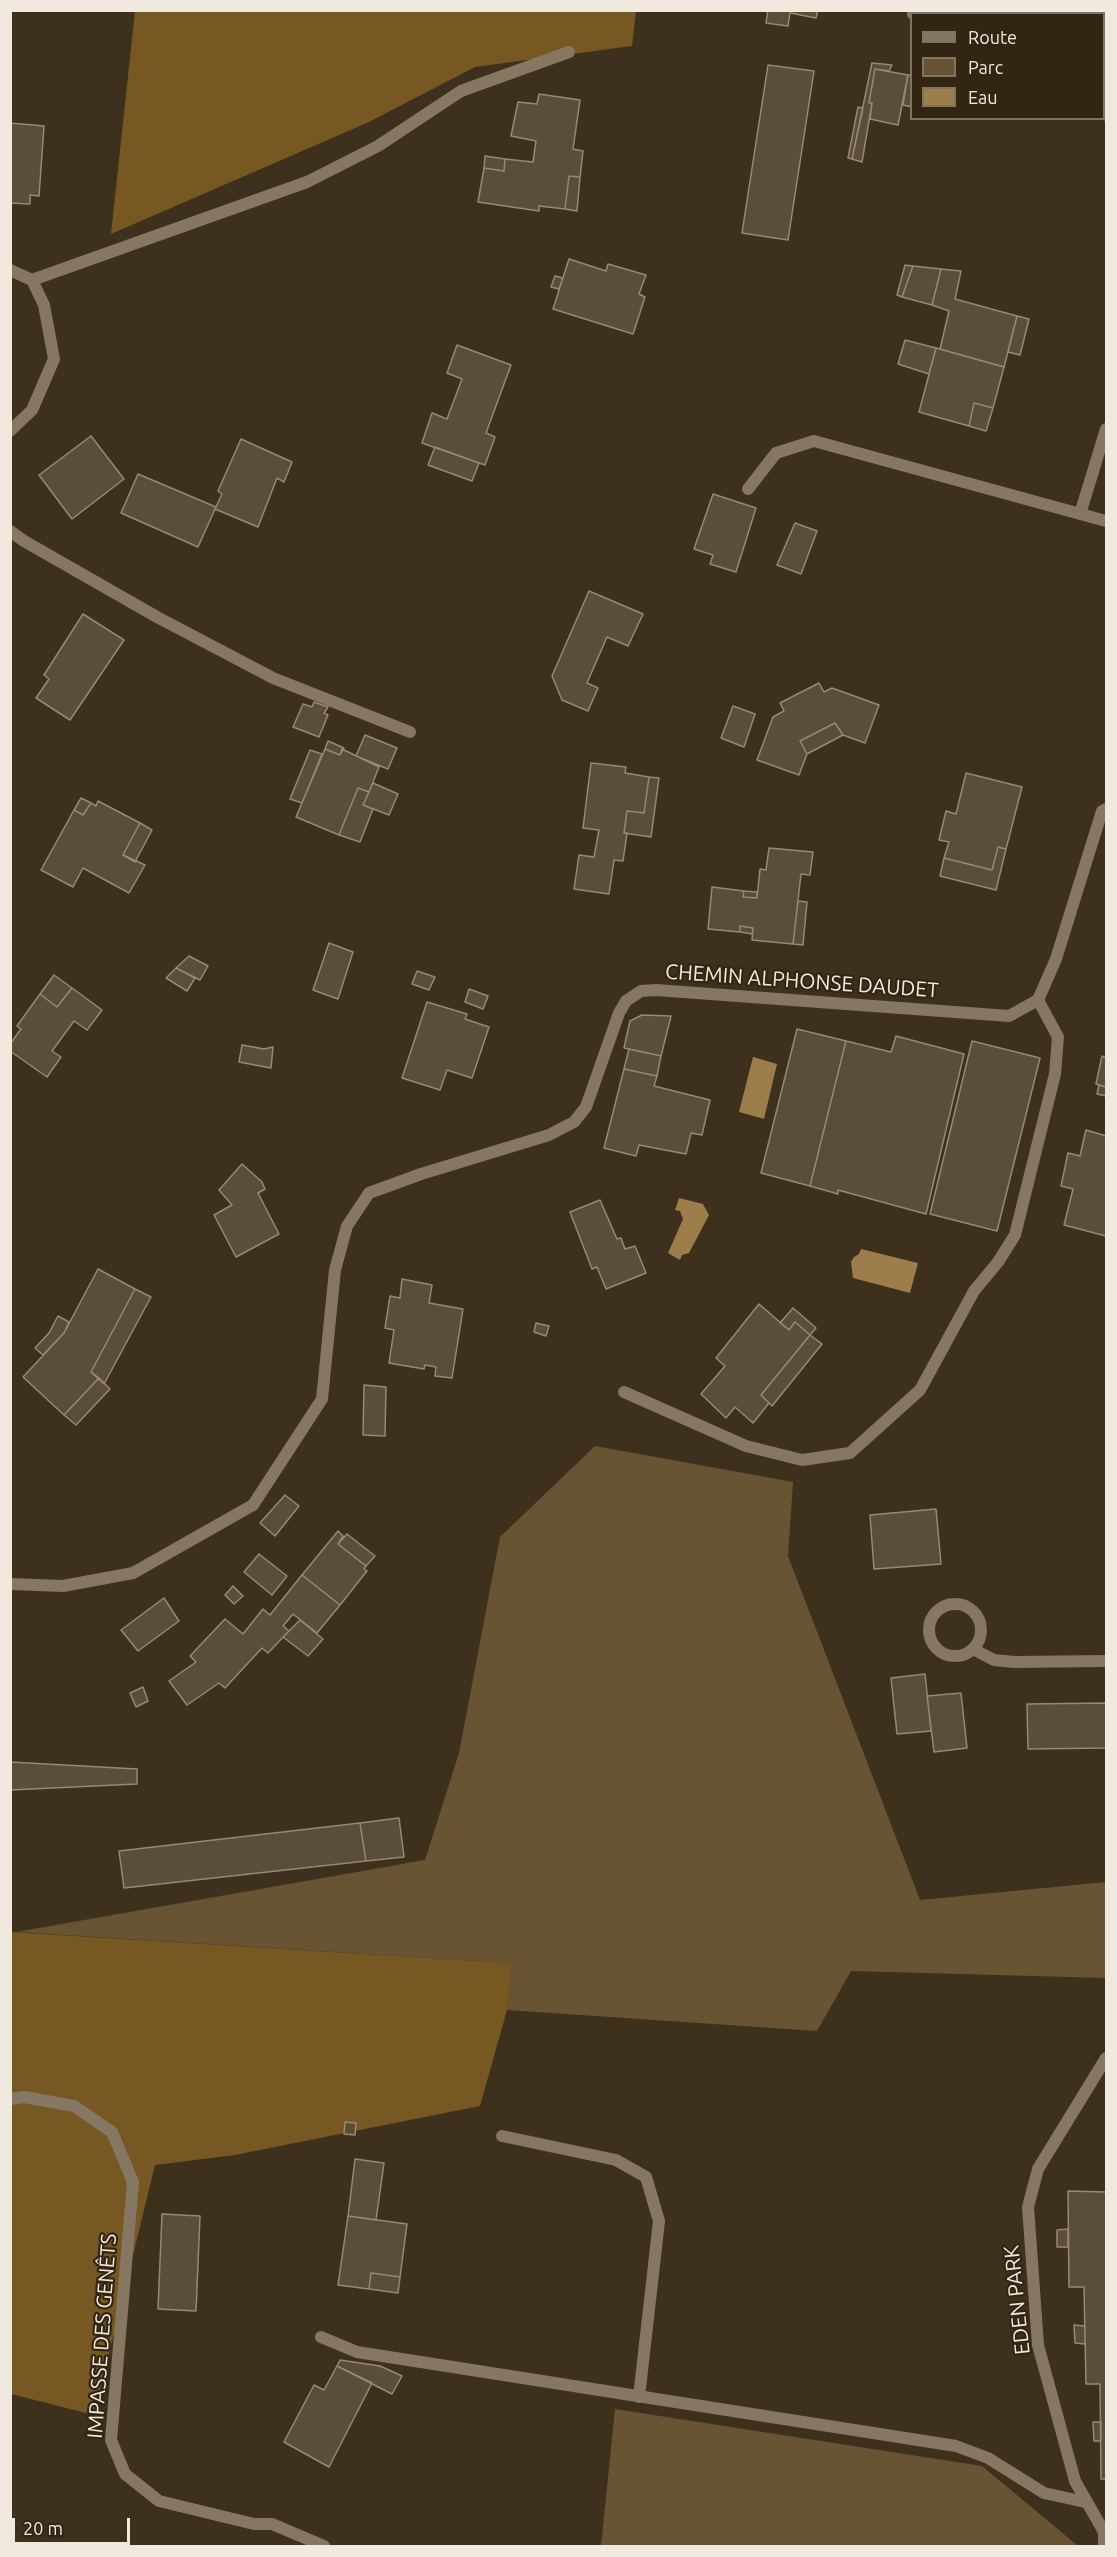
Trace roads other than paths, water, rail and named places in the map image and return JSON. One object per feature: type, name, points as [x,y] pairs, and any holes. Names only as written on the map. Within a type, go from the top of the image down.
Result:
[{"type":"street","points":[[32,280],[307,182],[378,146],[461,91],[569,52]]},
{"type":"street","points":[[10,270],[32,280],[44,306],[54,359],[32,410],[10,431]]},
{"type":"street","points":[[1080,514],[1107,429]]},
{"type":"street","points":[[748,489],[776,453],[814,441],[1107,521]]},
{"type":"street","points":[[10,531],[157,617],[273,678],[410,732]]},
{"type":"street","points":[[624,1392],[746,1446],[802,1460],[850,1453],[920,1390],[974,1291],[998,1262],[1015,1235],[1055,1074],[1058,1037],[1038,1000],[1056,958],[1102,812],[1107,809]]},
{"type":"street","name":"CHEMIN ALPHONSE DAUDET","points":[[10,1584],[63,1586],[133,1573],[253,1505],[322,1399],[335,1270],[346,1226],[369,1193],[421,1174],[549,1136],[574,1122],[586,1107],[619,1013],[626,1000],[641,991],[737,994],[1008,1016],[1038,1000]]},
{"type":"street","points":[[954,1603],[969,1607],[975,1612],[982,1629],[980,1638],[973,1649],[960,1656],[951,1656],[936,1647],[929,1631],[933,1614],[946,1605],[954,1603]]},
{"type":"street","points":[[973,1649],[994,1660],[1014,1662],[1107,1661]]},
{"type":"street","name":"EDEN PARK","points":[[1104,2547],[1104,2532],[1075,2481],[1038,2345],[1028,2207],[1038,2169],[1107,2058]]},
{"type":"street","name":"IMPASSE DES GENÊTS","points":[[10,2098],[24,2097],[74,2106],[112,2132],[133,2182],[111,2440],[125,2474],[159,2501],[254,2524],[272,2524],[324,2547]]},
{"type":"street","points":[[502,2136],[616,2160],[646,2177],[660,2221],[639,2397]]},
{"type":"street","points":[[321,2337],[357,2352],[956,2446],[988,2458],[1044,2493],[1085,2502]]},
{"type":"water","points":[[753,1057],[777,1064],[764,1119],[739,1112]]},
{"type":"water","points":[[679,1198],[703,1204],[709,1215],[689,1253],[682,1255],[680,1260],[668,1253],[683,1219],[680,1211],[675,1210]]},
{"type":"water","points":[[861,1249],[918,1263],[910,1293],[853,1278],[851,1262]]}]
